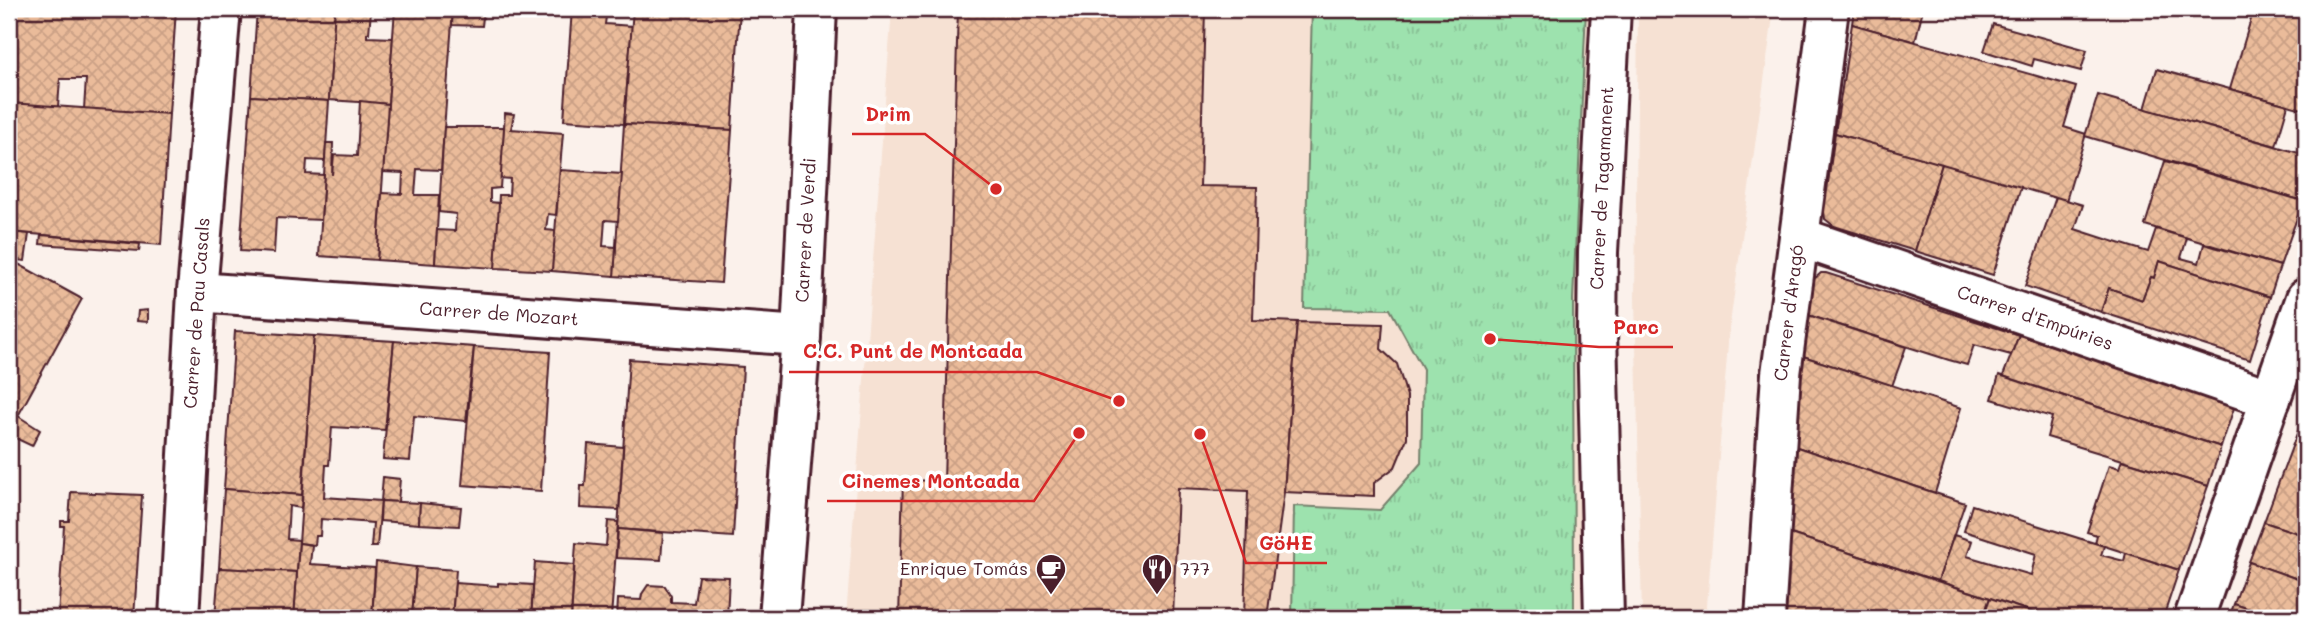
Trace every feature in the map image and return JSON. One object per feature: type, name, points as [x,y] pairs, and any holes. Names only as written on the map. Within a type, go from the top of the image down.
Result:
[{"type":"street","name":"Carrer de Pau Casals","points":[[179,618],[197,292],[221,9]]},
{"type":"street","name":"Carrer de Verdi","points":[[779,618],[801,336],[817,9]]},
{"type":"street","name":"Carrer de Tagamanent","points":[[1604,618],[1597,331],[1598,252],[1611,9]]},
{"type":"street","name":"Carrer d'Aragó","points":[[1765,618],[1781,374],[1829,9]]},
{"type":"street","name":"Carrer d'Empúries","points":[[1799,237],[2271,399]]},
{"type":"street","name":"Carrer de Mozart","points":[[197,292],[801,336]]},
{"type":"street","points":[[2194,618],[2306,298]]},
{"type":"shaded area","points":[[892,9],[1603,9],[1602,618],[846,618]]},
{"type":"shaded area","points":[[1638,9],[1774,9],[1729,331],[1706,618],[1642,618],[1635,298]]},
{"type":"green space","points":[[1312,9],[1586,9],[1573,299],[1574,618],[1292,618],[1294,506],[1380,510],[1421,463],[1423,369],[1390,309],[1304,308]]},
{"type":"building","points":[[9,9],[176,9],[169,114],[84,109],[86,79],[60,79],[58,107],[9,103]]},
{"type":"building","points":[[257,9],[335,9],[329,101],[251,96]]},
{"type":"building","points":[[335,9],[395,9],[395,12],[371,11],[367,33],[367,37],[393,38],[388,104],[329,100]]},
{"type":"building","points":[[395,9],[453,9],[441,170],[417,169],[415,195],[439,195],[435,264],[377,260],[382,193],[402,194],[403,173],[383,172]]},
{"type":"building","points":[[453,9],[484,9],[482,26],[452,25]]},
{"type":"building","points":[[572,9],[607,9],[605,24],[632,26],[624,124],[564,120]]},
{"type":"building","points":[[633,9],[740,9],[732,130],[624,124]]},
{"type":"building","points":[[958,9],[1205,9],[1200,186],[1257,187],[1253,320],[1297,322],[1284,492],[1267,618],[1244,618],[1248,491],[1178,488],[1173,618],[899,618],[903,480],[944,481]]},
{"type":"building","points":[[1854,9],[1923,9],[1915,42],[1852,24]]},
{"type":"building","points":[[2254,9],[2274,9],[2306,19],[2306,110],[2230,89]]},
{"type":"building","points":[[2274,9],[2306,9],[2306,19],[2302,17]]},
{"type":"building","points":[[1852,24],[2076,87],[2064,127],[2086,134],[2066,201],[1835,133]]},
{"type":"building","points":[[1993,24],[2087,50],[2081,71],[2034,59],[2032,66],[1984,51]]},
{"type":"building","points":[[2157,69],[2288,105],[2276,146],[2145,109]]},
{"type":"building","points":[[2098,95],[2306,155],[2306,192],[2303,201],[2085,136]]},
{"type":"building","points":[[251,96],[329,101],[325,161],[307,160],[306,174],[324,175],[321,220],[276,218],[274,253],[240,251]]},
{"type":"building","points":[[360,101],[388,104],[377,260],[319,256],[326,143],[333,143],[332,175],[334,155],[357,156]]},
{"type":"building","points":[[9,103],[169,114],[161,245],[9,232]]},
{"type":"building","points":[[505,113],[514,114],[511,129],[563,133],[556,215],[548,214],[546,230],[556,231],[552,271],[495,268],[499,195],[509,195],[510,179],[500,178]]},
{"type":"building","points":[[624,124],[732,130],[721,283],[614,276]]},
{"type":"building","points":[[444,127],[504,127],[500,188],[490,189],[490,202],[499,203],[495,268],[435,264],[437,230],[455,231],[456,214],[439,212]]},
{"type":"building","points":[[1835,133],[1942,164],[1915,251],[1834,226],[1825,219]]},
{"type":"building","points":[[2165,161],[2303,201],[2280,266],[2145,225]]},
{"type":"building","points":[[1942,164],[2021,187],[1993,275],[1915,251]]},
{"type":"building","points":[[560,170],[622,174],[618,221],[605,220],[603,246],[616,247],[614,276],[552,271]]},
{"type":"building","points":[[2056,197],[2083,205],[2075,229],[2109,240],[2148,252],[2156,229],[2187,238],[2181,258],[2199,263],[2204,244],[2280,266],[2270,297],[2159,261],[2154,278],[2151,277],[2142,300],[2109,288],[2101,312],[2025,286]]},
{"type":"building","points":[[9,232],[29,234],[25,261],[16,260],[18,254],[9,253]]},
{"type":"building","points":[[41,235],[140,244],[139,251],[40,244]]},
{"type":"building","points":[[9,259],[82,299],[18,416],[40,430],[32,446],[9,435],[15,419],[9,416]]},
{"type":"building","points":[[2159,261],[2270,297],[2250,360],[2101,312],[2109,288],[2142,300],[2151,277],[2154,278]]},
{"type":"building","points":[[1821,273],[2019,335],[2011,355],[1974,345],[1967,365],[1949,360],[1808,315],[1813,280]]},
{"type":"building","points":[[148,310],[148,322],[137,321],[138,311]]},
{"type":"building","points":[[1808,315],[1906,347],[1892,386],[1800,355]]},
{"type":"building","points":[[1297,322],[1383,324],[1381,349],[1397,364],[1407,396],[1407,438],[1395,467],[1374,483],[1374,496],[1284,492]]},
{"type":"building","points":[[235,331],[314,336],[302,495],[224,489]]},
{"type":"building","points":[[2019,335],[2235,405],[2221,447],[2003,376]]},
{"type":"building","points":[[314,336],[394,341],[385,430],[332,427],[329,465],[326,465],[324,497],[381,501],[377,547],[371,547],[373,523],[321,519],[320,536],[316,536],[315,545],[299,543]]},
{"type":"building","points":[[394,341],[474,347],[466,421],[414,416],[410,461],[383,459]]},
{"type":"building","points":[[474,347],[550,352],[541,491],[462,485]]},
{"type":"building","points":[[1800,355],[1961,408],[1935,493],[1788,444]]},
{"type":"building","points":[[629,359],[743,367],[733,537],[618,529]]},
{"type":"building","points":[[1999,375],[2221,447],[2208,486],[2047,437],[2052,417],[1992,399]]},
{"type":"building","points":[[2302,420],[2306,422],[2306,536],[2264,522]]},
{"type":"building","points":[[588,444],[623,447],[619,510],[580,508],[581,486],[585,486]]},
{"type":"building","points":[[1788,444],[1965,503],[1938,581],[1781,531]]},
{"type":"building","points":[[2122,460],[2208,486],[2179,570],[2095,543],[2097,535],[2087,532],[2109,465],[2119,468]]},
{"type":"building","points":[[383,477],[400,479],[398,502],[381,501]]},
{"type":"building","points":[[224,489],[302,495],[301,508],[289,506],[287,539],[299,540],[297,572],[219,568]]},
{"type":"building","points":[[71,492],[142,495],[134,618],[58,617],[64,526],[61,526],[61,521],[69,521]]},
{"type":"building","points":[[381,501],[420,503],[419,524],[380,521]]},
{"type":"building","points":[[420,503],[461,507],[459,526],[419,524]]},
{"type":"building","points":[[1972,505],[2104,546],[2101,555],[2124,561],[2126,553],[2179,570],[2163,618],[2051,618],[1938,581],[1954,535],[1972,541],[1967,556],[2031,575],[2036,554],[1964,531]]},
{"type":"building","points":[[608,521],[618,522],[611,618],[571,618],[576,543],[606,546]]},
{"type":"building","points":[[2264,522],[2306,536],[2306,582],[2249,562]]},
{"type":"building","points":[[618,529],[663,533],[661,560],[616,558]]},
{"type":"building","points":[[1781,531],[1990,598],[1983,618],[1952,618],[1925,609],[1922,618],[1775,618]]},
{"type":"building","points":[[299,543],[312,545],[310,564],[375,568],[372,618],[294,618]]},
{"type":"building","points":[[376,562],[416,567],[412,618],[372,618]]},
{"type":"building","points":[[535,562],[574,565],[571,618],[531,618]]},
{"type":"building","points":[[2249,562],[2306,582],[2306,618],[2278,618],[2234,604]]},
{"type":"building","points":[[416,567],[456,570],[452,618],[412,618]]},
{"type":"building","points":[[219,568],[297,572],[294,618],[215,618]]},
{"type":"building","points":[[698,576],[729,577],[727,618],[617,618],[618,599],[641,600],[648,585],[665,586],[671,596],[671,602],[694,603]]},
{"type":"building","points":[[455,583],[533,585],[531,618],[452,618]]},
{"type":"building","points":[[1990,598],[2020,608],[2051,618],[1983,618]]},
{"type":"building","points":[[2234,604],[2274,617],[2278,618],[2229,618]]},
{"type":"place","name":"Drim","points":[[996,189]]},
{"type":"place","name":"Parc","points":[[1490,339]]},
{"type":"place","name":"C.C. Punt de Montcada","points":[[1119,401]]},
{"type":"place","name":"Cinemes Montcada","points":[[1079,433]]},
{"type":"place","name":"GöHE","points":[[1200,434]]},
{"type":"place","name":"Enrique Tomás","points":[[1051,596]]},
{"type":"place","name":"777","points":[[1157,596]]}]
